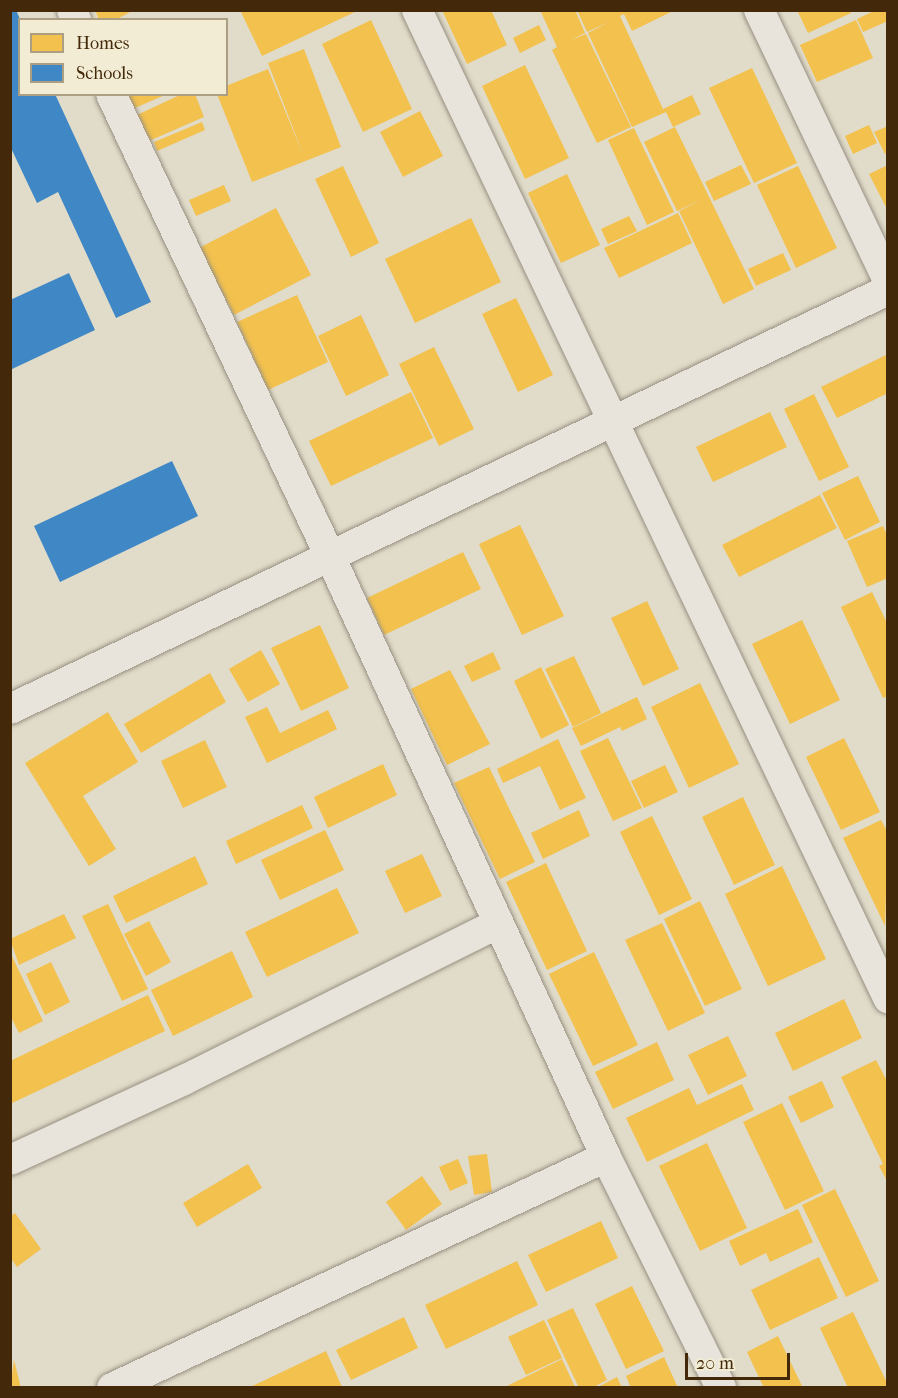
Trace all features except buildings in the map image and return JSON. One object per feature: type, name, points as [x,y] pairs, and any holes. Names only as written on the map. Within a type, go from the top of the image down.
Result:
[{"type":"street","points":[[417,10],[888,998]]},
{"type":"street","points":[[759,10],[888,280]]},
{"type":"street","points":[[112,96],[330,556],[497,924],[606,1157],[721,1388]]},
{"type":"street","points":[[10,709],[888,290]]},
{"type":"street","points":[[10,1161],[184,1080],[497,924]]},
{"type":"street","points":[[112,1388],[606,1157]]}]
